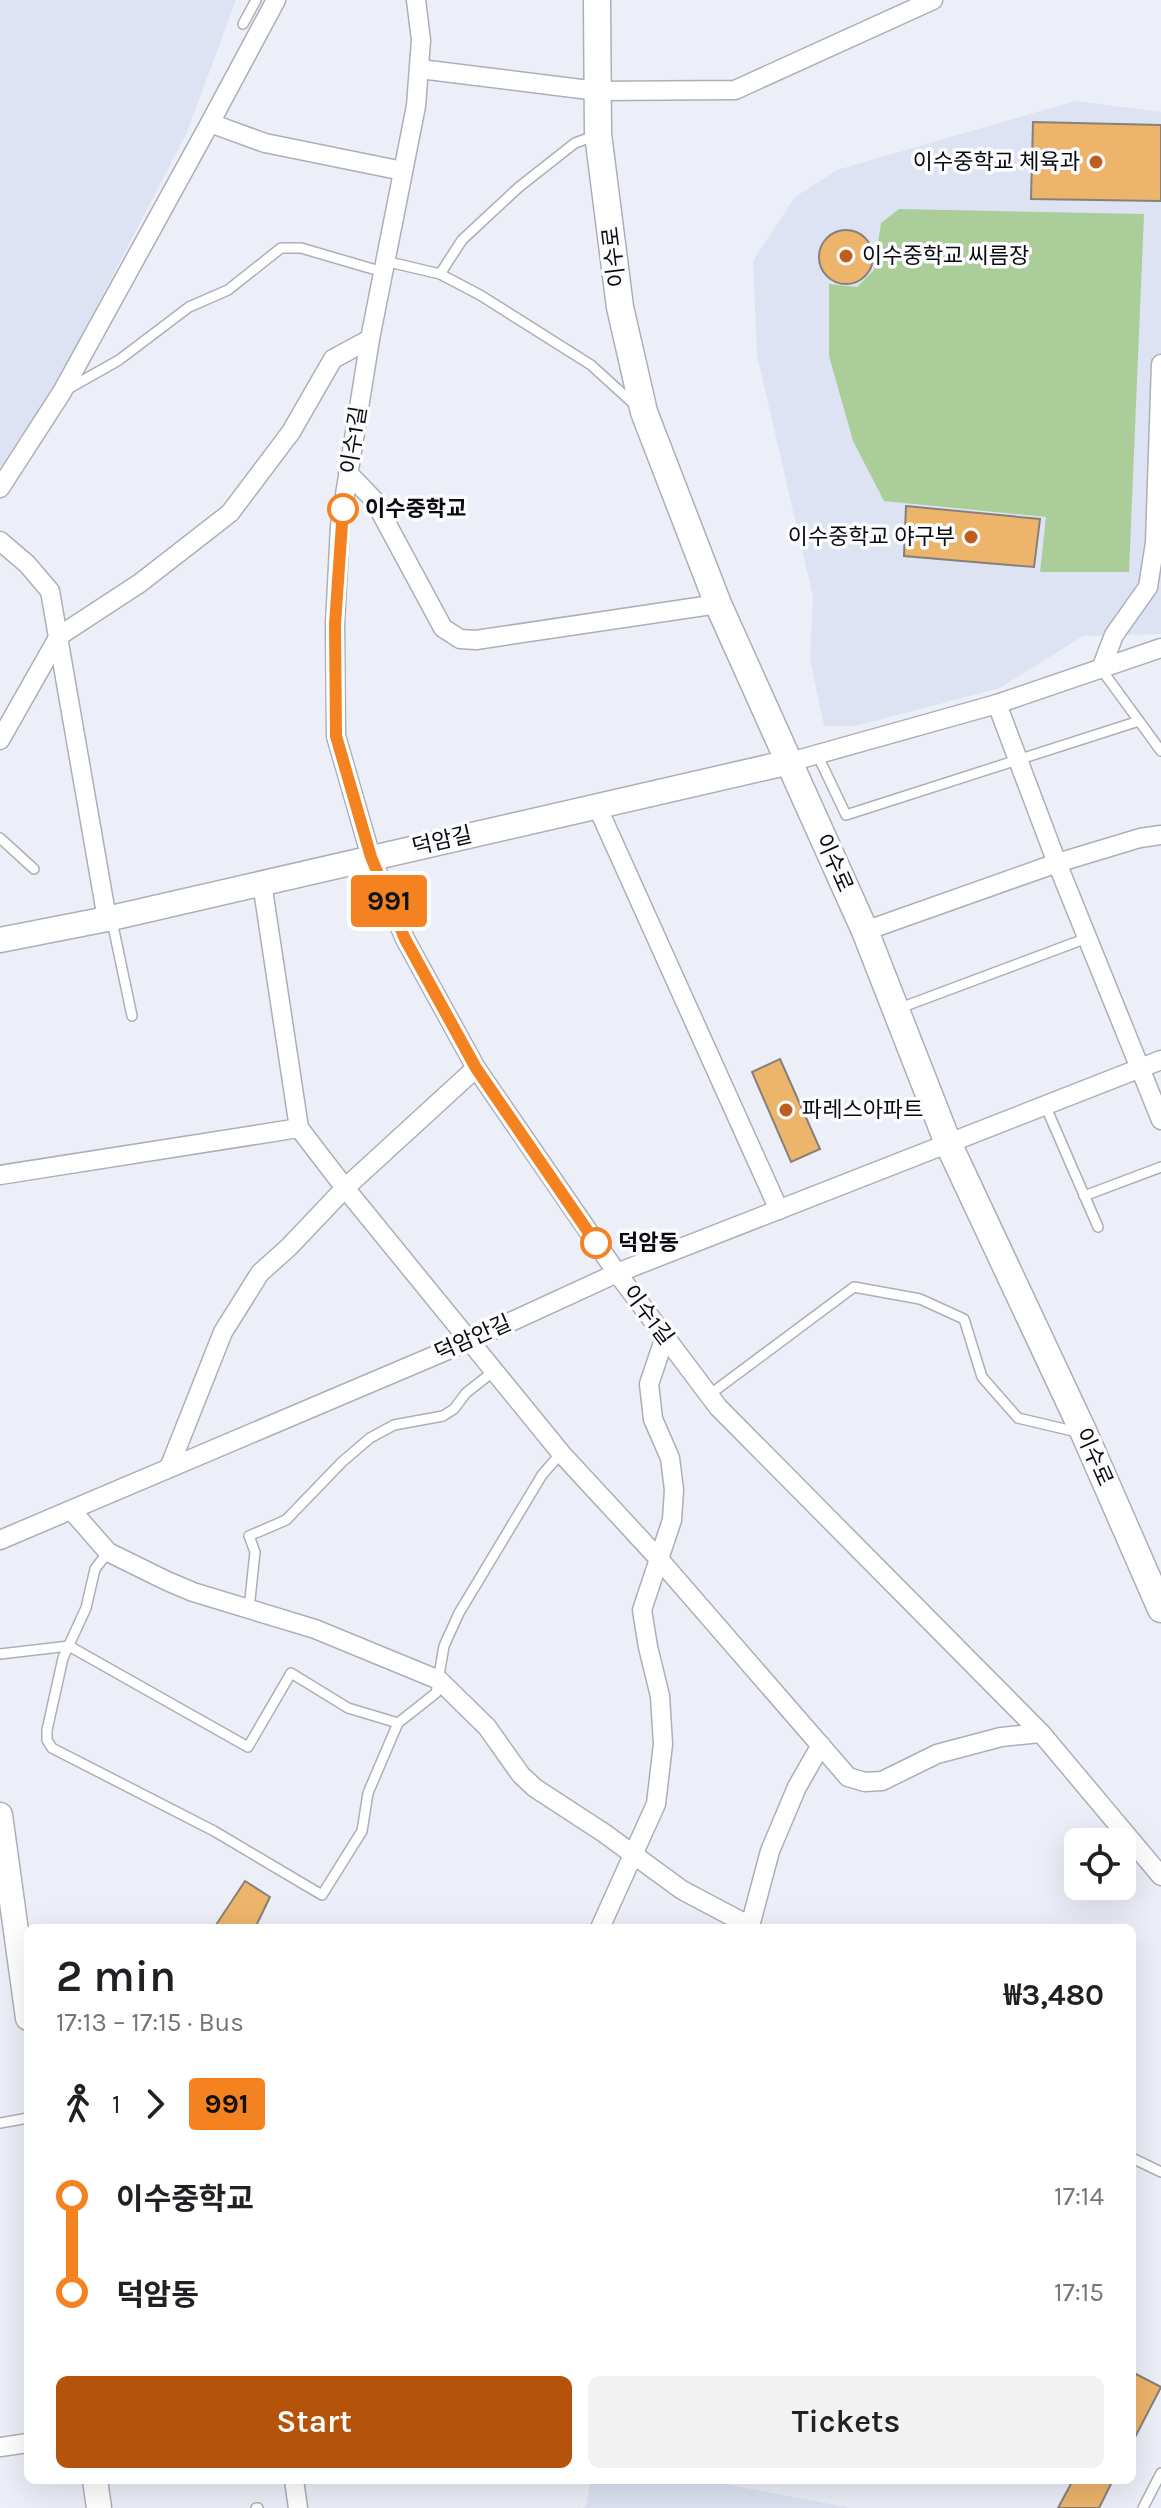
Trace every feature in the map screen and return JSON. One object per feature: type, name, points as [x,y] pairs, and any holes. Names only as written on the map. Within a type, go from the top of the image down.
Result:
[{"type":"main road","name":"이수로","points":[[597,0],[598,134],[620,307],[644,412],[718,604],[865,931],[948,1143],[1084,1433],[1161,1609]]},
{"type":"street","points":[[0,488],[62,392],[276,0]]},
{"type":"street","name":"이수1길","points":[[416,0],[421,40],[416,106],[370,339],[340,526],[335,624],[336,736],[371,857],[405,939],[476,1068],[617,1273],[718,1407],[1041,1733],[1161,1876]]},
{"type":"street","points":[[420,69],[597,91],[735,90],[933,0]]},
{"type":"street","points":[[210,123],[265,143],[403,171]]},
{"type":"street","points":[[0,740],[59,636],[140,583],[230,513],[291,432],[333,359],[370,339]]},
{"type":"street","points":[[1101,669],[1114,635],[1155,577],[1161,364]]},
{"type":"street","points":[[348,473],[374,500],[443,628],[460,639],[476,640],[718,604]]},
{"type":"street","points":[[0,541],[27,564],[50,591],[109,918]]},
{"type":"street","points":[[790,762],[997,704],[1161,648]]},
{"type":"street","points":[[997,704],[1057,863],[1161,1120]]},
{"type":"street","name":"덕암길","points":[[0,940],[109,918],[790,762]]},
{"type":"street","points":[[597,806],[779,1210]]},
{"type":"street","points":[[865,931],[1057,863],[1140,838],[1161,835]]},
{"type":"street","points":[[262,883],[299,1128],[561,1453],[658,1558],[848,1777],[865,1782],[882,1781],[937,1754],[1001,1737],[1041,1733]]},
{"type":"street","name":"덕암안길","points":[[0,1540],[469,1341],[617,1273],[1161,1060]]},
{"type":"street","points":[[169,1468],[223,1332],[260,1273],[345,1188],[476,1068]]},
{"type":"street","points":[[0,1175],[299,1128]]},
{"type":"street","points":[[602,1924],[656,1804],[663,1744],[660,1696],[642,1610],[672,1520],[674,1490],[670,1458],[653,1419],[649,1384],[665,1337]]},
{"type":"street","points":[[72,1511],[108,1552],[193,1592],[315,1629],[439,1680],[487,1727],[521,1775],[535,1788],[682,1890],[746,1924]]},
{"type":"street","points":[[751,1924],[770,1851],[797,1787],[821,1745]]},
{"type":"street","points":[[0,1815],[24,1989]]},
{"type":"street","points":[[0,2447],[24,2444]]},
{"type":"street","points":[[96,2484],[99,2508]]},
{"type":"street","points":[[295,2484],[298,2508]]},
{"type":"lane","points":[[243,24],[256,0]]},
{"type":"lane","points":[[440,274],[462,240],[519,187],[575,143],[598,134]]},
{"type":"lane","points":[[62,392],[119,360],[189,307],[228,290],[281,248],[301,248],[384,267],[440,274],[542,332],[591,365],[644,412]]},
{"type":"lane","points":[[1101,669],[1161,751]]},
{"type":"lane","points":[[817,754],[846,815],[1139,721]]},
{"type":"lane","points":[[0,838],[34,869]]},
{"type":"lane","points":[[109,918],[132,1016]]},
{"type":"lane","points":[[897,1009],[1087,938]]},
{"type":"lane","points":[[1045,1105],[1098,1227]]},
{"type":"lane","points":[[1084,1196],[1161,1167]]},
{"type":"lane","points":[[709,1395],[854,1287],[920,1299],[964,1319],[982,1377],[1018,1418],[1084,1433]]},
{"type":"lane","points":[[249,1609],[255,1552],[249,1536],[286,1520],[370,1438],[394,1425],[443,1416],[494,1371]]},
{"type":"lane","points":[[108,1552],[95,1569],[86,1608],[63,1658],[47,1740],[52,1748],[214,1831],[322,1895],[362,1831],[368,1793],[398,1723],[436,1693],[444,1646],[459,1613],[542,1475],[561,1453]]},
{"type":"lane","points":[[0,1654],[69,1646],[248,1747],[291,1673],[348,1708],[398,1723]]},
{"type":"lane","points":[[0,2123],[24,2119]]},
{"type":"lane","points":[[1136,2160],[1161,2172]]},
{"type":"lane","points":[[1143,2508],[1161,2473]]},
{"type":"shaded area","points":[[0,0],[236,0],[187,132],[60,377],[0,467]]},
{"type":"shaded area","points":[[1075,101],[1161,112],[1161,634],[1083,636],[1000,688],[855,726],[824,726],[810,659],[813,597],[757,355],[753,261],[795,197],[837,170]]},
{"type":"shaded area","points":[[590,2484],[726,2484],[850,2508],[582,2508],[586,2505]]},
{"type":"green space","points":[[899,209],[1144,214],[1129,572],[1040,572],[1046,517],[884,501],[853,441],[829,356],[829,284],[857,287],[874,270],[881,223]]},
{"type":"building","name":"이수중학교 체육과","points":[[1033,122],[1161,125],[1161,201],[1031,199]]},
{"type":"building","name":"이수중학교 씨름장","points":[[846,230],[865,238],[873,257],[865,276],[846,284],[827,276],[819,257],[827,238]]},
{"type":"building","name":"이수중학교 야구부","points":[[906,506],[1040,519],[1034,567],[904,556]]},
{"type":"building","name":"파레스아파트","points":[[780,1059],[820,1149],[791,1162],[752,1072]]},
{"type":"building","points":[[245,1881],[270,1897],[257,1924],[217,1924]]},
{"type":"building","points":[[1136,2374],[1161,2387],[1136,2435]]},
{"type":"building","points":[[1071,2484],[1111,2484],[1099,2508],[1058,2508]]},
{"type":"bus line","name":"991","points":[[343,509],[335,624],[336,736],[371,857],[405,939],[476,1068],[596,1243]]},
{"type":"place","name":"이수중학교 체육과","points":[[1096,162]]},
{"type":"place","name":"이수중학교 씨름장","points":[[846,256]]},
{"type":"place","name":"이수중학교","points":[[343,509]]},
{"type":"place","name":"이수중학교 야구부","points":[[971,537]]},
{"type":"place","name":"파레스아파트","points":[[786,1110]]},
{"type":"place","name":"덕암동","points":[[596,1243]]}]
